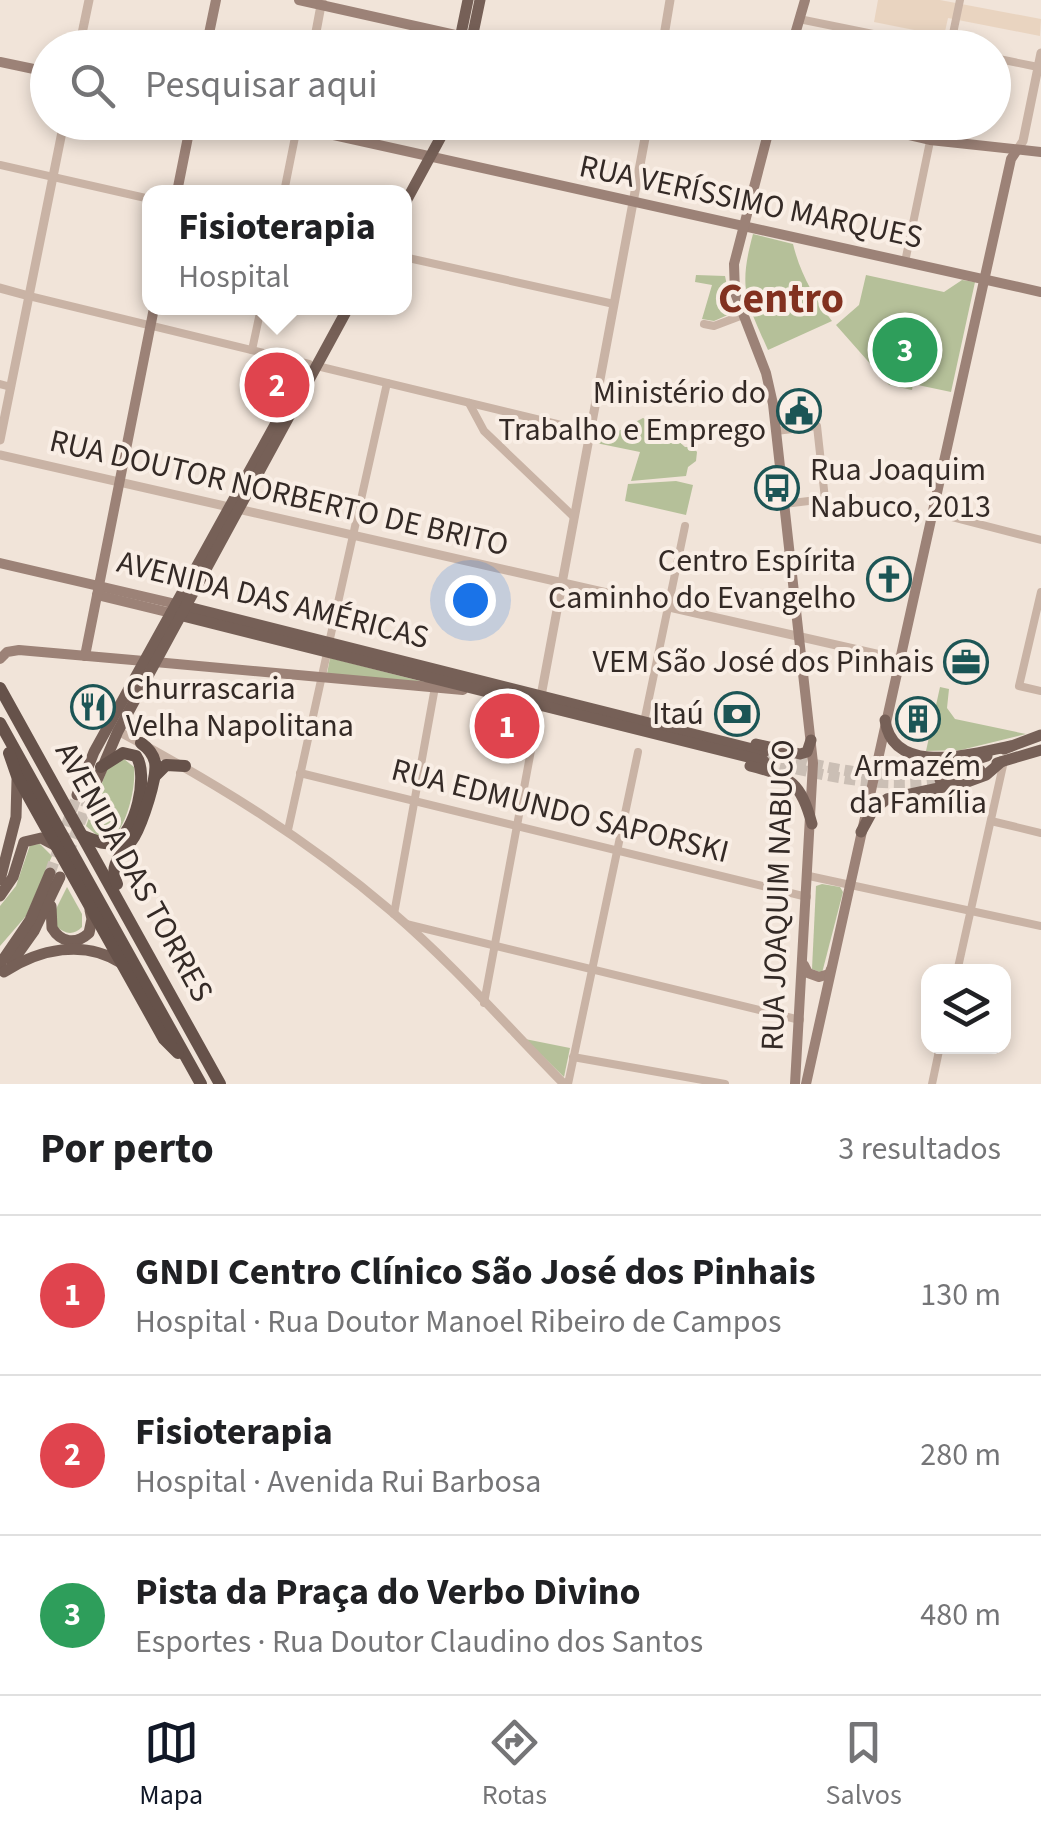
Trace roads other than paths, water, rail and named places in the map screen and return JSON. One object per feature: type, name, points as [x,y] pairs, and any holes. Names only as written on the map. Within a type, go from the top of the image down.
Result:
[{"type":"highway","name":"AVENIDA DAS TORRES","points":[[0,687],[220,1084]]},
{"type":"highway","name":"AVENIDA DAS TORRES","points":[[0,725],[201,1084]]},
{"type":"highway","points":[[0,725],[17,776],[89,906],[164,1039],[190,1065]]},
{"type":"highway","points":[[125,913],[112,873],[138,827],[154,778],[154,759],[141,743]]},
{"type":"highway","points":[[83,836],[103,843],[117,840],[127,830],[140,791],[142,768],[136,756],[116,755],[100,767]]},
{"type":"highway","points":[[154,778],[166,765],[185,766]]},
{"type":"main road","points":[[210,30],[216,0]]},
{"type":"main road","points":[[298,0],[322,2],[422,30]]},
{"type":"main road","points":[[466,30],[468,0]]},
{"type":"main road","points":[[469,30],[480,0]]},
{"type":"main road","points":[[795,30],[805,0]]},
{"type":"main road","points":[[0,62],[30,68]]},
{"type":"main road","points":[[178,185],[187,140]]},
{"type":"main road","name":"RUA VERÍSSIMO MARQUES","points":[[360,140],[1041,292]]},
{"type":"main road","points":[[412,187],[433,140]]},
{"type":"main road","points":[[408,185],[437,140]]},
{"type":"main road","name":"RUA JOAQUIM NABUCO","points":[[766,140],[733,273],[742,315],[766,373],[776,431],[811,740],[812,824],[795,1084]]},
{"type":"main road","points":[[930,140],[1041,152]]},
{"type":"main road","points":[[806,1084],[898,659],[1011,159],[1017,150]]},
{"type":"main road","points":[[85,656],[153,315]]},
{"type":"main road","points":[[313,365],[337,315]]},
{"type":"main road","points":[[150,662],[94,752],[83,797],[178,610],[344,315]]},
{"type":"main road","name":"AVENIDA DAS AMÉRICAS","points":[[0,563],[764,756]]},
{"type":"main road","name":"AVENIDA DAS AMÉRICAS","points":[[328,648],[481,691],[644,722],[662,732]]},
{"type":"main road","points":[[0,659],[7,652],[19,650],[481,691]]},
{"type":"main road","points":[[885,720],[896,745],[924,756],[956,756],[1012,746]]},
{"type":"main road","points":[[662,732],[704,732],[795,754],[804,754],[811,740]]},
{"type":"main road","points":[[662,732],[786,777],[801,790],[812,824]]},
{"type":"main road","points":[[1041,736],[940,776],[1041,750]]},
{"type":"main road","points":[[860,832],[873,810],[886,798],[956,785],[986,775],[1002,761]]},
{"type":"main road","points":[[0,880],[16,818],[17,776]]},
{"type":"main road","points":[[0,896],[12,877],[24,842],[40,838],[56,846]]},
{"type":"main road","points":[[2,971],[55,875],[52,928],[68,941],[75,941],[88,933],[92,919],[89,906]]},
{"type":"main road","points":[[2,971],[28,941],[52,896]]},
{"type":"main road","points":[[0,948],[30,920]]},
{"type":"main road","points":[[2,971],[46,951],[93,950],[121,962]]},
{"type":"main road","points":[[804,964],[813,976],[824,976],[831,969]]},
{"type":"main road","points":[[802,994],[804,988],[814,983],[826,995]]},
{"type":"street","points":[[83,30],[89,0]]},
{"type":"street","points":[[665,30],[670,0]]},
{"type":"street","points":[[951,30],[960,0]]},
{"type":"street","points":[[317,30],[322,2]]},
{"type":"street","points":[[798,19],[854,30]]},
{"type":"street","points":[[1017,150],[1023,141],[1041,53]]},
{"type":"street","points":[[1011,61],[1038,67]]},
{"type":"street","points":[[0,440],[5,386],[29,296],[60,140]]},
{"type":"street","points":[[285,185],[294,140]]},
{"type":"street","points":[[484,1002],[645,140]]},
{"type":"street","points":[[905,262],[930,140]]},
{"type":"street","points":[[0,164],[142,196]]},
{"type":"street","points":[[412,259],[614,304]]},
{"type":"street","points":[[0,288],[590,432]]},
{"type":"street","points":[[252,350],[260,315]]},
{"type":"street","points":[[704,324],[714,326],[742,315]]},
{"type":"street","points":[[288,830],[387,383]]},
{"type":"street","points":[[469,403],[484,431],[574,517]]},
{"type":"street","points":[[776,431],[817,426],[825,499],[784,504]]},
{"type":"street","name":"RUA DOUTOR NORBERTO DE BRITO","points":[[0,455],[898,659]]},
{"type":"street","points":[[932,512],[1041,540]]},
{"type":"street","points":[[644,722],[685,526]]},
{"type":"street","points":[[1041,592],[1019,686],[1041,691]]},
{"type":"street","points":[[394,914],[435,687]]},
{"type":"street","points":[[118,730],[288,830],[405,924],[566,1084]]},
{"type":"street","points":[[566,1084],[638,752]]},
{"type":"street","points":[[959,964],[1002,761]]},
{"type":"street","name":"RUA EDMUNDO SAPORSKI","points":[[300,774],[808,897]]},
{"type":"street","points":[[986,775],[998,789]]},
{"type":"street","points":[[991,822],[1041,833]]},
{"type":"street","points":[[808,876],[1041,926]]},
{"type":"street","points":[[405,924],[800,1020]]},
{"type":"street","points":[[932,1084],[938,1054]]},
{"type":"street","points":[[573,1057],[725,1084]]},
{"type":"tunnel","points":[[764,752],[872,774],[939,771]]},
{"type":"tunnel","points":[[764,761],[873,782],[940,780]]},
{"type":"tunnel","points":[[50,873],[77,795]]},
{"type":"tunnel","points":[[68,854],[89,799]]},
{"type":"place","name":"Pista da Praça do Verbo Divino","points":[[905,350]]},
{"type":"place","name":"Fisioterapia","points":[[277,385]]},
{"type":"place","name":"Ministério do Trabalho e Emprego","points":[[799,411]]},
{"type":"place","name":"Rua Joaquim Nabuco, 2013","points":[[777,488]]},
{"type":"place","name":"Centro Espírita Caminho do Evangelho","points":[[889,579]]},
{"type":"place","name":"VEM São José dos Pinhais","points":[[966,662]]},
{"type":"place","name":"Churrascaria Velha Napolitana","points":[[93,707]]},
{"type":"place","name":"Itaú","points":[[737,714]]},
{"type":"place","name":"Armazém da Família","points":[[918,719]]},
{"type":"place","name":"GNDI Centro Clínico São José dos Pinhais","points":[[507,726]]},
{"type":"district","name":"Centro","points":[[781,299]]}]
